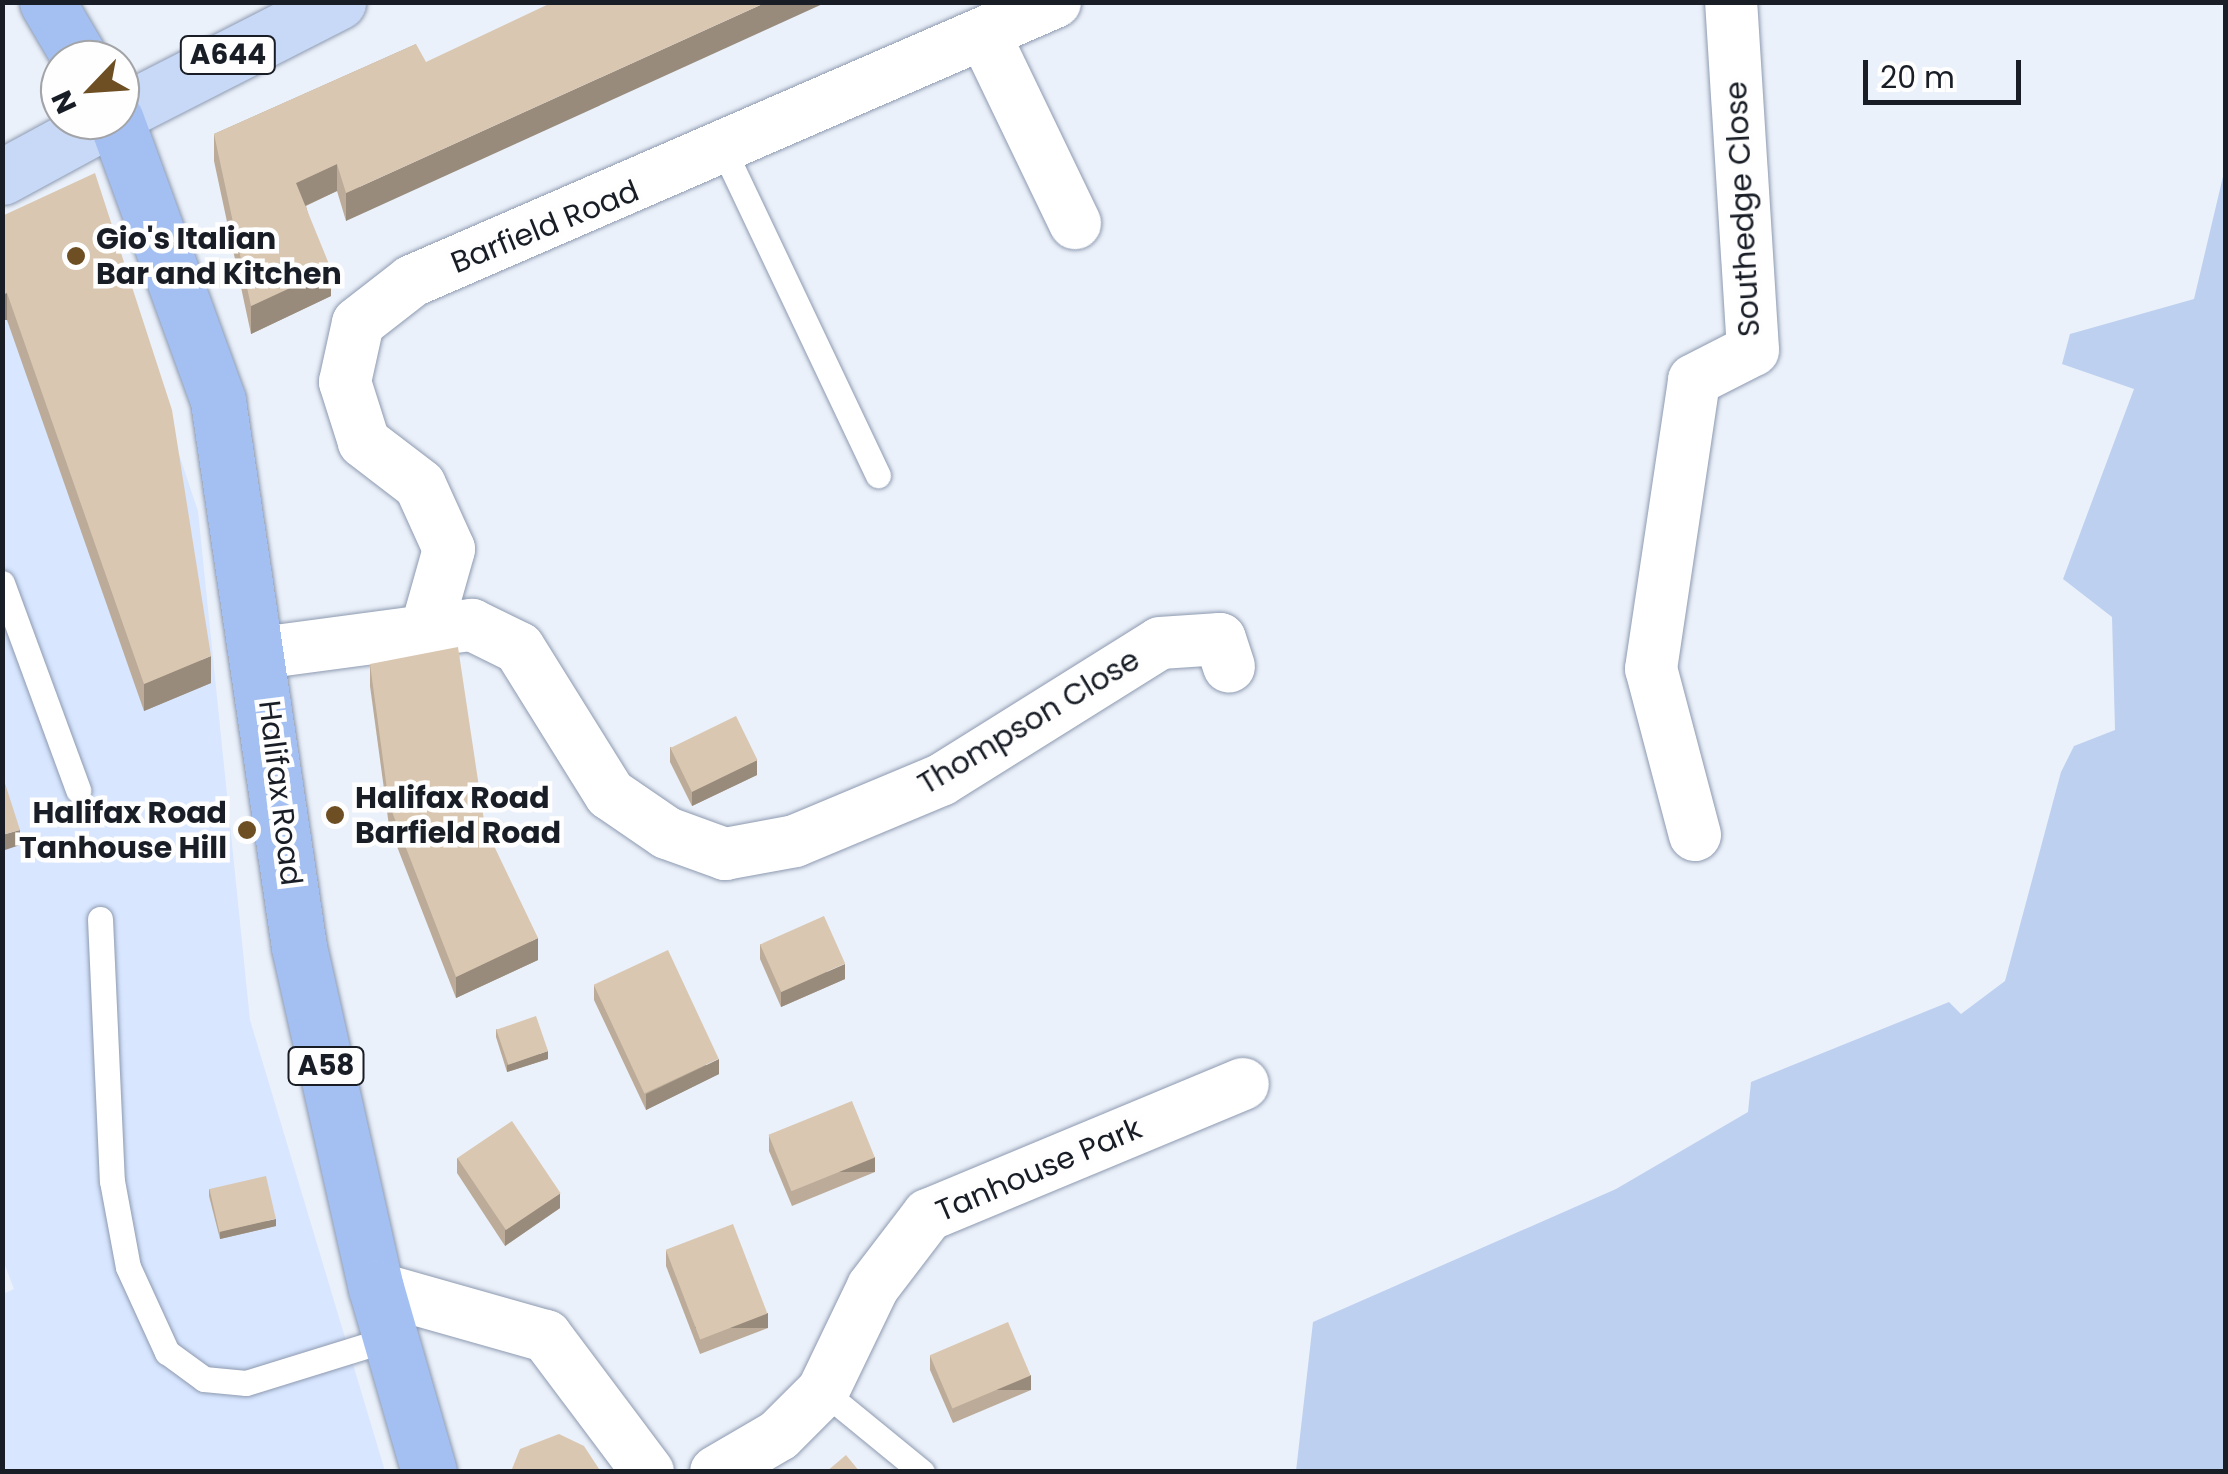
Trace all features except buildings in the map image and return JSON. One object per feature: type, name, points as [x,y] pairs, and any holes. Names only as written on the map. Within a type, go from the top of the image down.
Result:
[{"type":"highway","points":[[47,2],[69,40]]},
{"type":"highway","name":"Halifax Road","points":[[123,140],[218,400],[260,653],[300,947],[384,1313],[429,1472]]},
{"type":"main road","name":"A644","points":[[140,103],[338,2]]},
{"type":"main road","points":[[2,177],[70,140]]},
{"type":"street","name":"Barfield Road","points":[[427,627],[449,549],[420,486],[364,442],[344,382],[358,322],[412,281],[724,151],[1055,2]]},
{"type":"street","name":"Southedge Close","points":[[1695,835],[1651,669],[1694,380],[1752,350],[1731,2]]},
{"type":"street","points":[[984,34],[1075,223]]},
{"type":"street","name":"Thompson Close","points":[[260,653],[427,627],[472,626],[519,648],[610,794],[668,832],[726,854],[795,841],[941,780],[1160,643],[1220,639],[1230,667]]},
{"type":"street","name":"Tanhouse Park","points":[[716,1472],[779,1435],[824,1390],[873,1288],[928,1214],[1243,1084]]},
{"type":"street","points":[[384,1313],[546,1336],[648,1472]]},
{"type":"lane","points":[[724,151],[878,475]]},
{"type":"lane","points":[[2,583],[78,790]]},
{"type":"lane","points":[[100,919],[112,1182],[128,1267],[167,1352],[204,1379],[246,1383],[384,1313]]},
{"type":"lane","points":[[824,1390],[922,1472]]},
{"type":"shaded area","points":[[2225,168],[2225,1471],[1296,1471],[1313,1322],[1616,1189],[1748,1112],[1751,1082],[1949,1002],[1961,1014],[2005,981],[2061,772],[2074,746],[2115,730],[2112,617],[2063,579],[2134,389],[2062,364],[2070,334],[2194,299]]},
{"type":"shaded area","points":[[90,187],[198,511],[250,1020],[385,1471],[3,1471],[3,1294],[14,1289],[2,1258],[2,226]]},
{"type":"place","name":"Gio's Italian Bar and Kitchen","points":[[76,256]]},
{"type":"place","name":"Halifax Road Barfield Road","points":[[335,815]]},
{"type":"place","name":"Halifax Road Tanhouse Hill","points":[[247,830]]}]
